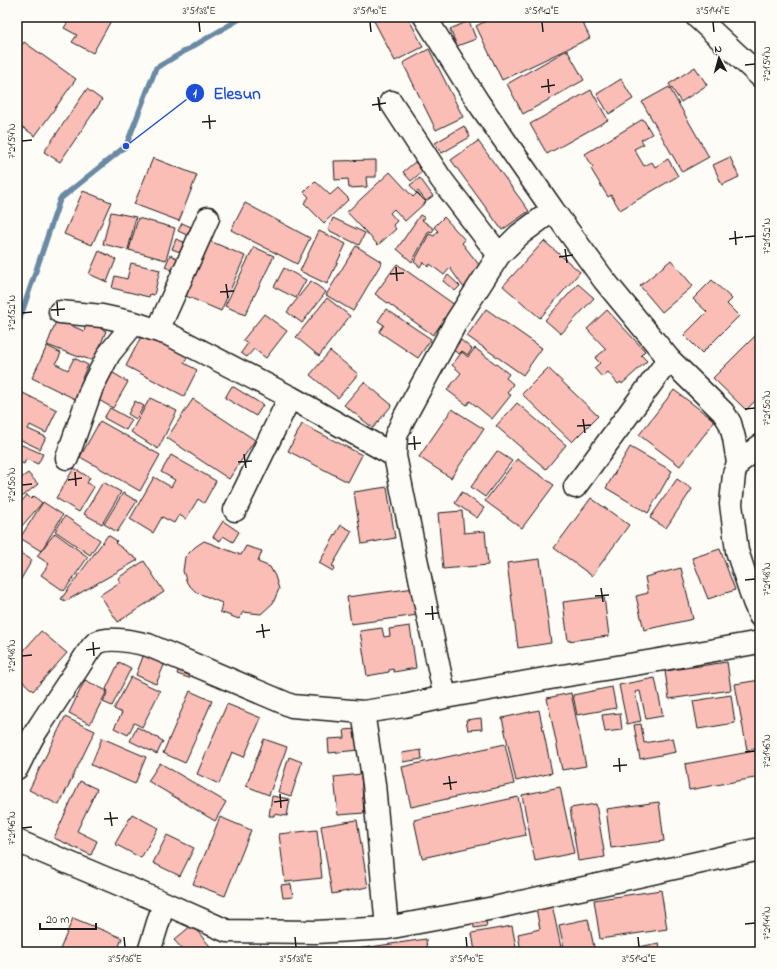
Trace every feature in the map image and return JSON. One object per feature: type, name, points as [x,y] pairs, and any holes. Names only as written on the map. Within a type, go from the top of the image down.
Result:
[{"type":"street","points":[[425,17],[478,102],[604,280],[669,359],[723,412],[730,423],[738,463],[734,474],[731,504],[736,551],[760,616]]},
{"type":"street","points":[[697,17],[760,76]]},
{"type":"street","points":[[391,102],[441,179],[499,255]]},
{"type":"street","points":[[445,697],[395,456],[396,436],[404,418],[456,322],[499,255],[519,235],[553,210]]},
{"type":"street","points":[[158,330],[208,218]]},
{"type":"street","points":[[60,312],[102,316],[134,323],[168,334],[290,397],[395,456]]},
{"type":"street","points":[[67,458],[92,387],[110,354],[134,323]]},
{"type":"street","points":[[576,487],[669,359]]},
{"type":"street","points":[[235,510],[290,397]]},
{"type":"street","points":[[738,463],[760,446]]},
{"type":"street","points":[[17,768],[36,731],[92,647],[96,643],[103,641],[130,641],[148,644],[292,706],[363,712],[404,706],[550,678],[760,642]]},
{"type":"street","points":[[363,712],[374,784],[387,928]]},
{"type":"street","points":[[17,841],[227,931],[316,932],[387,928],[494,908],[760,849]]},
{"type":"street","points":[[150,952],[164,903]]},
{"type":"building","points":[[71,17],[113,17],[93,53],[72,42],[77,35],[64,28]]},
{"type":"building","points":[[372,17],[408,17],[423,47],[395,61]]},
{"type":"building","points":[[494,17],[580,17],[590,38],[502,80],[476,26]]},
{"type":"building","points":[[469,21],[476,39],[457,46],[450,29]]},
{"type":"building","points":[[24,42],[76,79],[35,136],[17,123],[17,52]]},
{"type":"building","points":[[429,49],[463,117],[436,130],[403,63]]},
{"type":"building","points":[[567,50],[584,80],[523,114],[507,84]]},
{"type":"building","points":[[695,67],[707,85],[681,102],[669,84]]},
{"type":"building","points":[[621,79],[633,99],[609,114],[597,94]]},
{"type":"building","points":[[669,87],[709,157],[682,172],[642,102]]},
{"type":"building","points":[[87,89],[102,100],[60,162],[44,152]]},
{"type":"building","points":[[591,90],[608,120],[547,154],[530,124]]},
{"type":"building","points":[[643,119],[652,134],[641,140],[644,144],[634,149],[644,166],[652,162],[655,167],[668,159],[678,176],[620,210],[611,195],[608,197],[591,169],[593,167],[585,154]]},
{"type":"building","points":[[464,126],[470,137],[442,153],[435,143]]},
{"type":"building","points":[[478,141],[529,211],[502,230],[451,160]]},
{"type":"building","points":[[730,157],[739,177],[722,185],[713,165]]},
{"type":"building","points":[[153,158],[197,175],[179,221],[134,204]]},
{"type":"building","points":[[376,160],[376,177],[366,177],[367,187],[349,188],[348,179],[335,180],[334,161]]},
{"type":"building","points":[[415,162],[423,171],[411,181],[403,172]]},
{"type":"building","points":[[390,172],[413,197],[417,193],[426,202],[405,221],[394,209],[390,213],[397,221],[393,225],[396,229],[378,245],[347,212]]},
{"type":"building","points":[[420,178],[433,196],[426,201],[418,191],[416,193],[410,185]]},
{"type":"building","points":[[315,181],[330,195],[338,188],[349,199],[324,223],[304,203],[309,197],[304,192]]},
{"type":"building","points":[[83,191],[111,202],[92,245],[64,234]]},
{"type":"building","points":[[245,203],[310,238],[297,264],[231,230]]},
{"type":"building","points":[[111,212],[136,217],[128,250],[103,244]]},
{"type":"building","points":[[420,215],[425,218],[422,220],[434,229],[432,232],[429,231],[412,262],[397,249]]},
{"type":"building","points":[[444,217],[465,240],[462,243],[480,266],[464,288],[450,268],[444,275],[430,264],[428,267],[423,262],[420,267],[414,262],[429,234],[434,236],[438,231],[434,227]]},
{"type":"building","points":[[138,218],[175,228],[166,260],[129,250]]},
{"type":"building","points":[[333,218],[365,233],[359,245],[328,230]]},
{"type":"building","points":[[182,223],[191,227],[187,235],[178,231]]},
{"type":"building","points":[[319,231],[346,244],[327,284],[300,271]]},
{"type":"building","points":[[176,239],[184,242],[180,252],[172,249]]},
{"type":"building","points":[[210,241],[245,256],[221,311],[186,296]]},
{"type":"building","points":[[544,241],[580,272],[540,318],[503,286]]},
{"type":"building","points":[[356,246],[382,262],[353,311],[326,295]]},
{"type":"building","points":[[254,247],[274,256],[245,315],[225,306]]},
{"type":"building","points":[[99,251],[116,259],[107,282],[89,274]]},
{"type":"building","points":[[170,255],[179,259],[174,271],[165,267]]},
{"type":"building","points":[[671,260],[693,286],[662,312],[640,286]]},
{"type":"building","points":[[131,263],[160,270],[154,295],[150,294],[149,297],[112,288],[115,276],[127,279]]},
{"type":"building","points":[[397,264],[455,305],[433,335],[375,294]]},
{"type":"building","points":[[284,268],[306,280],[296,298],[274,287]]},
{"type":"building","points":[[448,275],[460,286],[455,291],[443,281]]},
{"type":"building","points":[[712,280],[732,299],[727,304],[739,316],[702,353],[684,335],[707,312],[693,299]]},
{"type":"building","points":[[311,281],[326,292],[302,323],[287,312]]},
{"type":"building","points":[[578,284],[594,298],[561,334],[545,320]]},
{"type":"building","points":[[327,298],[350,316],[319,356],[296,337]]},
{"type":"building","points":[[386,309],[431,339],[418,358],[379,332],[384,325],[378,321]]},
{"type":"building","points":[[486,309],[542,348],[523,375],[467,336]]},
{"type":"building","points":[[607,310],[645,351],[641,355],[647,361],[622,384],[621,382],[618,384],[608,372],[602,377],[594,368],[600,363],[595,358],[606,349],[587,329]]},
{"type":"building","points":[[264,314],[287,331],[266,358],[254,349],[247,357],[241,353],[248,343],[243,340]]},
{"type":"building","points":[[58,316],[73,322],[72,326],[84,331],[88,320],[102,325],[101,329],[106,331],[94,361],[47,345]]},
{"type":"building","points":[[144,331],[189,355],[184,363],[197,370],[184,396],[126,366]]},
{"type":"building","points":[[757,334],[760,336],[760,396],[746,410],[713,378]]},
{"type":"building","points":[[461,340],[472,349],[468,355],[462,351],[459,354],[453,350]]},
{"type":"building","points":[[47,346],[61,353],[56,364],[68,370],[74,358],[88,365],[82,378],[84,379],[75,399],[32,378]]},
{"type":"building","points":[[475,348],[509,374],[506,378],[513,384],[507,393],[511,395],[492,419],[470,401],[467,405],[447,390],[461,373],[452,365],[462,352],[468,357]]},
{"type":"building","points":[[330,351],[358,374],[338,398],[310,375]]},
{"type":"building","points":[[548,368],[598,416],[572,442],[522,394]]},
{"type":"building","points":[[110,371],[128,382],[113,408],[95,398]]},
{"type":"building","points":[[364,382],[392,405],[373,428],[344,405]]},
{"type":"building","points":[[232,386],[263,405],[256,416],[225,398]]},
{"type":"building","points":[[674,390],[715,421],[680,466],[639,435]]},
{"type":"building","points":[[23,393],[57,410],[46,433],[30,425],[28,429],[46,437],[40,449],[17,438],[17,405]]},
{"type":"building","points":[[150,398],[177,411],[158,449],[131,432]]},
{"type":"building","points":[[193,399],[255,440],[229,479],[167,438]]},
{"type":"building","points":[[135,401],[144,406],[136,419],[128,414]]},
{"type":"building","points":[[517,403],[566,445],[546,469],[496,426]]},
{"type":"building","points":[[110,408],[132,420],[126,430],[104,418]]},
{"type":"building","points":[[452,409],[484,429],[451,478],[419,457]]},
{"type":"building","points":[[100,421],[160,455],[140,491],[80,457]]},
{"type":"building","points":[[302,424],[362,455],[348,482],[288,451]]},
{"type":"building","points":[[17,443],[43,454],[38,464],[26,459],[24,464],[17,461]]},
{"type":"building","points":[[630,447],[672,471],[648,513],[606,488]]},
{"type":"building","points":[[497,451],[512,461],[485,497],[471,487]]},
{"type":"building","points":[[171,455],[216,481],[204,503],[198,499],[186,519],[179,515],[174,523],[162,517],[153,533],[130,519],[154,477],[171,487],[175,480],[161,472]]},
{"type":"building","points":[[517,459],[554,485],[522,528],[485,501]]},
{"type":"building","points":[[74,468],[90,478],[87,483],[94,487],[79,512],[56,498]]},
{"type":"building","points":[[760,468],[760,494],[754,470]]},
{"type":"building","points":[[28,473],[38,484],[17,501],[17,481]]},
{"type":"building","points":[[677,479],[692,489],[666,528],[650,518]]},
{"type":"building","points":[[103,482],[121,492],[102,524],[84,514]]},
{"type":"building","points":[[387,487],[395,538],[362,544],[354,492]]},
{"type":"building","points":[[462,492],[484,508],[477,518],[455,503]]},
{"type":"building","points":[[123,493],[137,501],[117,532],[104,524]]},
{"type":"building","points":[[27,495],[31,499],[34,496],[42,503],[21,527],[17,521],[22,516],[17,511],[17,507]]},
{"type":"building","points":[[591,498],[629,525],[592,576],[554,548]]},
{"type":"building","points":[[43,502],[63,515],[41,551],[20,538]]},
{"type":"building","points":[[462,511],[464,533],[485,531],[488,565],[443,569],[438,513]]},
{"type":"building","points":[[65,516],[100,540],[90,555],[55,531]]},
{"type":"building","points":[[223,521],[239,532],[233,542],[223,536],[220,541],[213,537]]},
{"type":"building","points":[[341,525],[352,531],[332,566],[335,567],[333,571],[319,563]]},
{"type":"building","points":[[55,533],[88,557],[64,591],[41,575],[49,564],[37,556]]},
{"type":"building","points":[[108,535],[117,541],[115,543],[138,560],[66,601],[61,599]]},
{"type":"building","points":[[204,541],[241,555],[246,546],[262,551],[258,562],[270,567],[275,576],[279,589],[273,603],[261,614],[243,612],[239,619],[220,612],[222,603],[196,592],[187,583],[183,571],[185,557],[195,547]]},
{"type":"building","points":[[720,549],[735,590],[708,599],[692,558]]},
{"type":"building","points":[[17,551],[32,560],[17,586]]},
{"type":"building","points":[[540,559],[551,643],[518,648],[507,563]]},
{"type":"building","points":[[144,561],[164,592],[118,622],[100,595],[120,582],[118,578]]},
{"type":"building","points":[[681,568],[693,619],[644,630],[636,596],[648,593],[645,577]]},
{"type":"building","points":[[415,588],[418,615],[351,624],[347,597]]},
{"type":"building","points":[[604,597],[609,636],[568,641],[563,602]]},
{"type":"building","points":[[410,626],[416,668],[394,672],[393,669],[389,670],[389,672],[367,676],[360,631],[382,628],[384,637],[390,636],[389,629]]},
{"type":"building","points":[[41,631],[67,653],[33,691],[17,676],[17,658]]},
{"type":"building","points":[[144,654],[165,663],[156,684],[136,675]]},
{"type":"building","points":[[119,662],[131,668],[112,706],[103,702],[108,691],[106,689]]},
{"type":"building","points":[[727,662],[731,690],[669,699],[665,671]]},
{"type":"building","points":[[181,663],[193,667],[189,678],[177,674]]},
{"type":"building","points":[[131,677],[160,691],[142,727],[134,723],[128,735],[114,728],[122,713],[114,709]]},
{"type":"building","points":[[655,678],[663,716],[646,719],[640,691],[635,692],[641,721],[627,724],[619,685]]},
{"type":"building","points":[[85,680],[107,691],[90,724],[69,713]]},
{"type":"building","points":[[760,680],[760,748],[747,750],[735,684]]},
{"type":"building","points":[[612,687],[616,708],[577,715],[573,695]]},
{"type":"building","points":[[190,691],[212,701],[185,763],[163,753]]},
{"type":"building","points":[[571,693],[586,766],[562,770],[547,698]]},
{"type":"building","points":[[731,695],[735,723],[698,729],[693,701]]},
{"type":"building","points":[[227,704],[261,718],[244,757],[232,752],[219,784],[197,774]]},
{"type":"building","points":[[539,710],[552,773],[516,781],[502,718]]},
{"type":"building","points":[[620,713],[622,730],[605,732],[602,715]]},
{"type":"building","points":[[65,717],[95,731],[59,805],[29,790]]},
{"type":"building","points":[[481,718],[482,729],[468,730],[466,720]]},
{"type":"building","points":[[641,724],[644,743],[673,738],[676,752],[640,759],[634,725]]},
{"type":"building","points":[[137,727],[163,741],[157,754],[130,741]]},
{"type":"building","points":[[357,729],[359,750],[329,753],[328,739],[345,738],[344,730]]},
{"type":"building","points":[[102,738],[146,757],[135,784],[91,765]]},
{"type":"building","points":[[264,739],[287,747],[269,795],[246,786]]},
{"type":"building","points":[[505,744],[514,784],[411,807],[402,767]]},
{"type":"building","points":[[421,750],[422,759],[403,762],[402,753]]},
{"type":"building","points":[[760,750],[760,777],[689,790],[685,764]]},
{"type":"building","points":[[289,757],[302,762],[291,796],[278,792]]},
{"type":"building","points":[[160,763],[226,802],[215,821],[148,781]]},
{"type":"building","points":[[361,774],[364,813],[338,815],[334,777]]},
{"type":"building","points":[[80,781],[97,789],[77,831],[97,841],[91,855],[54,838]]},
{"type":"building","points":[[560,787],[574,853],[535,861],[522,795]]},
{"type":"building","points":[[272,796],[290,799],[287,816],[274,814],[274,816],[269,816]]},
{"type":"building","points":[[518,797],[526,835],[422,858],[414,820]]},
{"type":"building","points":[[659,802],[664,841],[611,848],[606,809]]},
{"type":"building","points":[[596,804],[605,857],[578,861],[570,808]]},
{"type":"building","points":[[132,814],[158,828],[141,858],[115,844]]},
{"type":"building","points":[[220,817],[251,830],[225,896],[193,884]]},
{"type":"building","points":[[357,820],[368,887],[332,894],[321,826]]},
{"type":"building","points":[[317,830],[322,878],[285,882],[279,834]]},
{"type":"building","points":[[167,835],[194,848],[180,876],[153,863]]},
{"type":"building","points":[[291,884],[293,897],[283,898],[281,885]]},
{"type":"building","points":[[661,890],[667,929],[600,939],[594,900]]},
{"type":"building","points":[[551,900],[562,952],[521,952],[518,934],[540,929],[535,903]]},
{"type":"building","points":[[485,916],[487,926],[474,928],[473,918]]},
{"type":"building","points":[[73,918],[122,938],[117,952],[59,952]]},
{"type":"building","points":[[588,919],[595,952],[565,952],[559,925]]},
{"type":"building","points":[[192,925],[215,952],[185,952],[174,940]]},
{"type":"building","points":[[512,926],[517,952],[475,952],[472,933]]},
{"type":"building","points":[[426,939],[427,952],[357,952],[356,949]]},
{"type":"building","points":[[659,943],[661,952],[615,952]]},
{"type":"waterway","points":[[17,327],[60,199],[126,146],[156,68],[243,17]]},
{"type":"place","name":"Elesun","points":[[126,146]]}]
